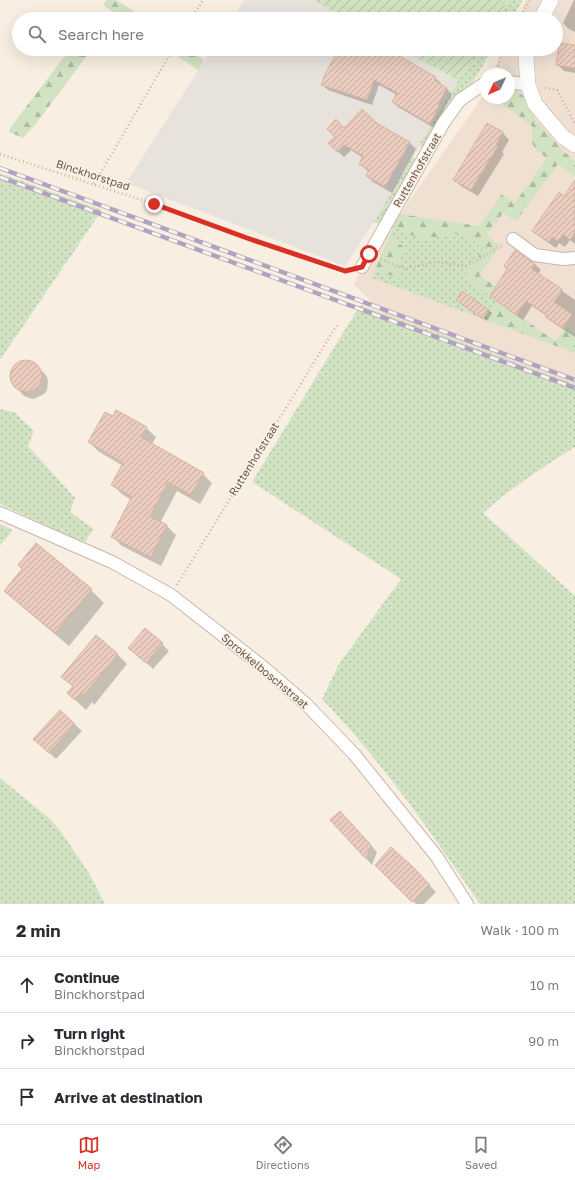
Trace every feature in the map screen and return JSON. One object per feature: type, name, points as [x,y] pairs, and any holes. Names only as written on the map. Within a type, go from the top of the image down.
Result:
[{"type":"street","points":[[545,12],[551,0]]},
{"type":"street","points":[[527,56],[528,84],[535,104],[564,137],[575,145]]},
{"type":"street","points":[[515,83],[528,84]]},
{"type":"street","name":"Ruttenhofstraat","points":[[362,267],[444,122],[460,100],[479,87]]},
{"type":"street","points":[[513,240],[535,255],[563,259],[575,258]]},
{"type":"street","name":"Sprokkelboschstraat","points":[[0,513],[112,562],[171,595],[262,666],[306,704],[354,754],[437,857],[467,904]]},
{"type":"path","points":[[195,12],[203,0]]},
{"type":"path","points":[[523,12],[530,0]]},
{"type":"path","points":[[94,184],[169,56]]},
{"type":"path","points":[[498,68],[500,56]]},
{"type":"path","points":[[528,84],[557,90],[575,124]]},
{"type":"path","name":"Binckhorstpad","points":[[0,154],[154,204],[247,238],[345,271],[362,267]]},
{"type":"path","points":[[369,254],[404,269],[436,262],[467,266],[513,240]]},
{"type":"path","name":"Ruttenhofstraat","points":[[171,595],[337,324]]},
{"type":"shaded area","points":[[244,0],[313,0],[334,12],[236,12]]},
{"type":"shaded area","points":[[526,0],[575,0],[575,402],[407,339],[354,284],[365,264],[479,102],[479,104],[515,104],[515,68],[496,68],[501,56],[563,56],[563,12],[521,12]]},
{"type":"shaded area","points":[[208,56],[414,56],[459,81],[374,222],[345,266],[126,183]]},
{"type":"green space","points":[[107,0],[117,0],[135,12],[113,12],[103,5]]},
{"type":"green space","points":[[313,0],[508,0],[501,12],[334,12]]},
{"type":"green space","points":[[508,0],[523,0],[515,12],[501,12]]},
{"type":"green space","points":[[65,56],[87,56],[35,125],[23,138],[9,132],[10,128]]},
{"type":"green space","points":[[177,56],[198,56],[204,60],[198,70]]},
{"type":"green space","points":[[414,56],[474,56],[459,81]]},
{"type":"green space","points":[[474,56],[489,56],[481,68],[479,68],[479,72],[430,151],[419,145]]},
{"type":"green space","points":[[515,89],[527,100],[535,119],[562,150],[575,161],[575,176],[558,164],[516,221],[503,213],[487,235],[500,246],[479,275],[517,302],[511,310],[555,341],[567,327],[575,333],[575,353],[486,320],[499,302],[464,278],[483,249],[467,236],[456,233],[423,241],[394,226],[400,214],[479,226],[502,194],[515,203],[547,158],[533,145],[532,126],[502,104],[515,104]]},
{"type":"green space","points":[[412,157],[421,164],[382,225],[374,222]]},
{"type":"green space","points":[[0,173],[102,210],[0,360]]},
{"type":"green space","points":[[394,226],[423,241],[456,232],[467,236],[483,249],[464,278],[499,302],[486,320],[372,278],[375,270],[398,278],[398,265],[403,246],[389,237]]},
{"type":"green space","points":[[389,237],[403,246],[399,263],[401,277],[398,278],[375,270]]},
{"type":"green space","points":[[360,305],[575,384],[575,447],[528,478],[483,513],[575,596],[575,904],[480,904],[424,824],[385,772],[322,699],[339,664],[401,579],[252,482]]},
{"type":"green space","points":[[0,409],[14,412],[34,431],[28,446],[75,498],[70,512],[94,529],[84,543],[0,504]]},
{"type":"green space","points":[[0,524],[13,530],[0,546]]},
{"type":"green space","points":[[0,778],[50,819],[59,829],[89,873],[105,904],[0,904]]},
{"type":"building","points":[[563,44],[575,45],[575,68],[556,65],[557,56],[563,56]]},
{"type":"building","points":[[335,56],[399,56],[436,77],[434,80],[447,88],[430,124],[392,102],[397,93],[374,80],[367,100],[321,85],[325,74]]},
{"type":"building","points":[[362,109],[378,124],[410,142],[385,187],[366,176],[369,170],[359,164],[363,156],[344,145],[337,152],[328,143],[335,137],[327,129],[336,119],[344,128]]},
{"type":"building","points":[[487,123],[503,132],[496,145],[498,146],[471,190],[453,180]]},
{"type":"building","points":[[575,180],[575,232],[570,240],[563,234],[558,241],[552,237],[549,242],[532,231],[559,192],[564,196]]},
{"type":"building","points":[[515,250],[535,264],[532,269],[563,290],[554,302],[572,314],[563,328],[545,317],[547,315],[526,301],[516,315],[490,296],[507,269],[504,266]]},
{"type":"building","points":[[462,291],[489,310],[483,319],[456,300]]},
{"type":"building","points":[[23,360],[29,360],[39,367],[42,376],[41,382],[35,389],[29,392],[23,392],[13,385],[10,379],[10,373],[17,363]]},
{"type":"building","points":[[116,410],[147,427],[141,437],[204,473],[191,495],[168,482],[150,516],[167,525],[151,557],[111,537],[132,496],[111,485],[123,463],[88,442],[105,412],[113,416]]},
{"type":"building","points":[[36,543],[92,589],[55,633],[4,591],[22,569],[18,565]]},
{"type":"building","points":[[145,628],[163,643],[146,663],[128,648]]},
{"type":"building","points":[[96,635],[118,654],[84,695],[81,693],[75,700],[67,693],[73,686],[61,677]]},
{"type":"building","points":[[60,710],[75,724],[49,753],[33,739]]},
{"type":"building","points":[[340,811],[371,845],[366,859],[330,820]]},
{"type":"building","points":[[391,847],[430,885],[412,902],[375,865]]},
{"type":"railway","points":[[0,168],[575,380]]},
{"type":"railway","points":[[0,177],[575,388]]},
{"type":"route","points":[[154,204],[247,238],[345,271],[362,267],[369,254]]}]
